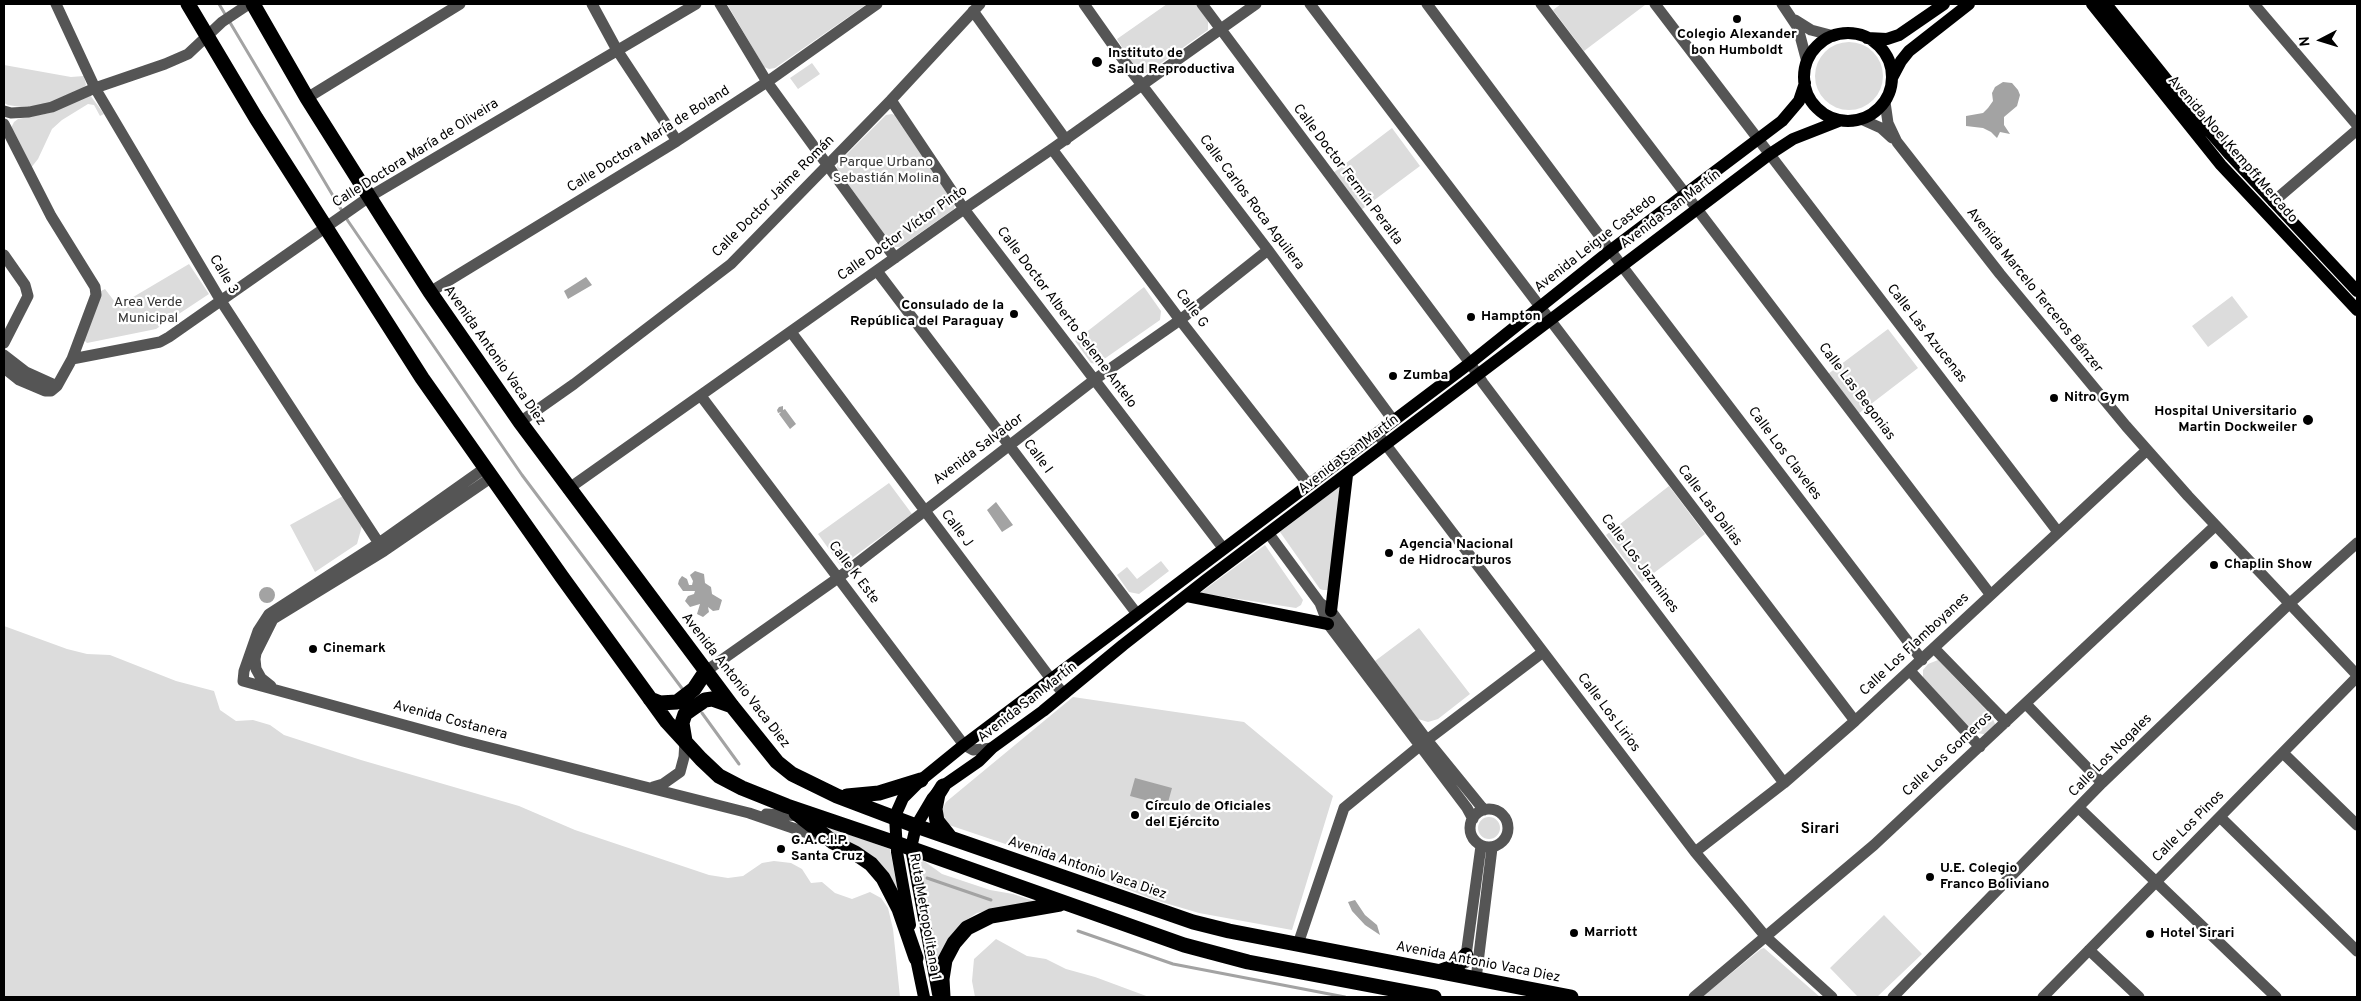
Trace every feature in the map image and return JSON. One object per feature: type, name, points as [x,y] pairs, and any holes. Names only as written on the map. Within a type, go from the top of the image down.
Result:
[{"type":"highway","points":[[188,4],[422,378],[650,700],[684,741],[720,776],[742,788],[787,806],[1175,942],[1248,962],[1434,997]]},
{"type":"highway","name":"Avenida Antonio Vaca Diez","points":[[253,4],[363,201],[430,292],[568,489],[732,706],[784,768],[792,774],[837,796],[895,816],[916,826],[1166,914],[1229,931],[1570,997]]},
{"type":"highway","points":[[650,700],[668,704],[677,702],[694,689],[706,671]]},
{"type":"highway","points":[[684,741],[682,723],[685,714],[705,700],[712,699],[732,706]]},
{"type":"highway","points":[[837,796],[879,794],[921,780]]},
{"type":"highway","points":[[943,786],[936,800],[937,821],[950,837]]},
{"type":"highway","points":[[787,806],[833,842],[856,853],[873,866],[883,878],[899,909],[916,958]]},
{"type":"highway","points":[[943,997],[942,979],[945,960],[954,943],[967,928],[991,916],[1063,904]]},
{"type":"highway","points":[[1248,962],[1286,966],[1292,963],[1296,957],[1298,944]]},
{"type":"highway","points":[[1440,971],[1452,968],[1466,956]]},
{"type":"main road","points":[[1867,38],[1887,39],[1899,35],[1944,4]]},
{"type":"main road","points":[[1892,78],[1909,51],[1969,4]]},
{"type":"main road","name":"Avenida Noel Kempff Mercado","points":[[2092,4],[2221,165],[2357,310]]},
{"type":"main road","name":"Avenida Noel Kempff Mercado","points":[[2106,4],[2191,110],[2273,202],[2357,291]]},
{"type":"main road","points":[[1856,34],[1867,38],[1878,45],[1886,54],[1891,66],[1890,91],[1885,102],[1878,110],[1861,119],[1839,121],[1816,106],[1808,93],[1806,83],[1807,62],[1818,45],[1834,36],[1856,34]]},
{"type":"main road","name":"Avenida Leigue Castedo","points":[[1393,420],[1470,363],[1612,250],[1792,112],[1800,101],[1806,83]]},
{"type":"main road","name":"Avenida San Martín","points":[[911,848],[916,826],[932,799],[943,786],[979,761],[992,748],[1064,694],[1206,580],[1770,154],[1793,139],[1839,121]]},
{"type":"main road","points":[[2327,279],[2338,270]]},
{"type":"main road","name":"Avenida San Martín","points":[[964,745],[1393,420]]},
{"type":"main road","points":[[1331,611],[1347,475]]},
{"type":"main road","points":[[1198,568],[1206,580]]},
{"type":"main road","points":[[1187,596],[1328,624]]},
{"type":"main road","points":[[1114,632],[1124,645]]},
{"type":"main road","points":[[896,843],[895,816],[903,798],[921,780],[964,745]]},
{"type":"main road","name":"Ruta Metropolitana 1","points":[[896,843],[924,997]]},
{"type":"main road","name":"Ruta Metropolitana 1","points":[[911,848],[939,997]]},
{"type":"street","name":"Calle 3","points":[[56,4],[95,88],[220,301],[381,547]]},
{"type":"street","points":[[4,111],[12,113],[46,109],[95,88],[188,54],[199,45],[206,35],[232,14],[249,4]]},
{"type":"street","points":[[307,98],[460,4]]},
{"type":"street","points":[[592,4],[617,50],[677,141]]},
{"type":"street","name":"Calle Doctora María de Oliveira","points":[[72,359],[160,342],[169,337],[363,201],[696,4]]},
{"type":"street","points":[[720,4],[767,82],[895,258]]},
{"type":"street","name":"Calle Doctora María de Boland","points":[[430,292],[677,141],[767,82],[878,4]]},
{"type":"street","name":"Calle Carlos Roca Aguilera","points":[[1084,4],[1393,420]]},
{"type":"street","name":"Calle Doctor Fermín Peralta","points":[[1202,4],[1470,363]]},
{"type":"street","name":"Calle Doctor Víctor Pinto","points":[[568,489],[964,209],[1052,150],[1256,4]]},
{"type":"street","name":"Calle Las Dalias","points":[[1310,4],[1855,722]]},
{"type":"street","name":"Calle Los Claveles","points":[[1427,4],[1612,250],[1622,266],[1922,660]]},
{"type":"street","name":"Calle Las Begonias","points":[[1541,4],[1990,594]]},
{"type":"street","name":"Calle Las Azucenas","points":[[1655,4],[2058,532]]},
{"type":"street","points":[[1782,4],[1793,19],[1802,38],[1807,62]]},
{"type":"street","points":[[2254,4],[2357,125]]},
{"type":"street","points":[[977,7],[1066,140]]},
{"type":"street","name":"Calle Doctor Jaime Román","points":[[520,422],[574,384],[731,264],[891,100],[977,7]]},
{"type":"street","points":[[1793,19],[1811,30],[1834,36]]},
{"type":"street","name":"Calle Doctor Alberto Seleme Antelo","points":[[891,100],[964,209],[1224,548]]},
{"type":"street","name":"Avenida Marcelo Terceros Bánzer","points":[[1885,102],[1888,123],[1897,142]]},
{"type":"street","name":"Avenida Marcelo Terceros Bánzer","points":[[1861,119],[1881,128],[1897,142],[2000,274],[2147,450],[2215,526],[2357,676]]},
{"type":"street","points":[[4,124],[51,216],[95,287],[94,301],[72,359],[54,388],[44,392],[19,380],[4,368]]},
{"type":"street","points":[[2273,202],[2357,130]]},
{"type":"street","name":"Calle G","points":[[1052,150],[1180,320],[1308,484]]},
{"type":"street","name":"Avenida Salvador","points":[[706,671],[838,578],[1094,380],[1180,320],[1268,250]]},
{"type":"street","points":[[4,255],[25,285],[28,296],[4,343]]},
{"type":"street","name":"Calle I","points":[[877,271],[1137,614]]},
{"type":"street","name":"Calle J","points":[[791,332],[924,511],[1064,694]]},
{"type":"street","points":[[4,355],[26,372],[54,388]]},
{"type":"street","name":"Calle Los Jazmines","points":[[1470,363],[1784,783]]},
{"type":"street","name":"Calle K Este","points":[[701,396],[964,745]]},
{"type":"street","name":"Calle Los Lirios","points":[[1377,433],[1695,852],[1766,937],[1832,997]]},
{"type":"street","name":"Calle Los Flamboyanes","points":[[1695,852],[1784,783],[1855,722],[1990,594],[2147,450]]},
{"type":"street","points":[[272,687],[261,678],[256,670],[255,659],[256,653],[273,619],[381,547],[488,472]]},
{"type":"street","name":"Calle Los Gomeros","points":[[1694,997],[1874,845],[2215,526]]},
{"type":"street","points":[[1269,534],[1320,603],[1328,624],[1424,743],[1484,810],[1500,812],[1508,825],[1508,833],[1505,840],[1486,847]]},
{"type":"street","name":"Calle Los Nogales","points":[[1893,997],[2102,783],[2289,604],[2357,543]]},
{"type":"street","name":"Avenida Costanera","points":[[381,547],[268,614],[258,631],[244,671],[243,681],[272,687],[463,741],[749,813]]},
{"type":"street","points":[[1320,603],[1331,611],[1424,743],[1467,808],[1472,819],[1471,834],[1486,847]]},
{"type":"street","points":[[1934,648],[2006,722]]},
{"type":"street","points":[[1298,944],[1344,808],[1424,743],[1543,652]]},
{"type":"street","points":[[1910,671],[1980,747]]},
{"type":"street","name":"Calle Los Pinos","points":[[2043,997],[2357,676]]},
{"type":"street","points":[[2026,704],[2102,783]]},
{"type":"street","points":[[651,787],[663,784],[680,772],[684,757],[684,741]]},
{"type":"street","points":[[964,745],[973,750],[992,748]]},
{"type":"street","points":[[2283,753],[2357,825]]},
{"type":"street","points":[[2079,808],[2155,883],[2276,997]]},
{"type":"street","points":[[1472,819],[1484,810]]},
{"type":"street","points":[[749,813],[824,818]]},
{"type":"street","points":[[749,813],[833,842]]},
{"type":"street","points":[[2220,817],[2357,951]]},
{"type":"street","points":[[1470,977],[1466,956],[1486,847]]},
{"type":"street","points":[[1470,977],[1486,847]]},
{"type":"street","points":[[2089,950],[2138,997]]},
{"type":"green space","points":[[727,4],[867,4],[775,68],[769,69],[764,67]]},
{"type":"green space","points":[[1167,4],[1196,4],[1208,21],[1208,30],[1147,73],[1138,73],[1117,39]]},
{"type":"green space","points":[[1561,4],[1645,5],[1584,51],[1553,10]]},
{"type":"green space","points":[[1856,42],[1868,48],[1877,57],[1883,69],[1881,89],[1873,100],[1856,110],[1842,110],[1825,100],[1817,89],[1815,69],[1825,52],[1836,44]]},
{"type":"green space","points":[[812,63],[820,74],[798,89],[790,78]]},
{"type":"green space","points":[[4,65],[71,77],[84,76],[86,85],[46,106],[21,107],[8,105],[4,103]]},
{"type":"green space","points":[[90,95],[104,114],[100,116],[94,105],[88,104],[62,120],[52,129],[38,159],[30,169],[11,128],[14,122],[18,119],[49,113]]},
{"type":"green space","name":"Parque Urbano Sebastián Molina","points":[[892,114],[897,116],[955,204],[954,209],[900,247],[891,245],[837,168],[838,163],[886,115]]},
{"type":"green space","points":[[1392,128],[1420,166],[1361,210],[1333,173]]},
{"type":"green space","name":"Area Verde Municipal","points":[[189,264],[209,294],[156,329],[87,343],[81,337],[99,292],[105,289],[118,306]]},
{"type":"green space","points":[[1144,287],[1161,311],[1160,320],[1097,364],[1091,363],[1075,341]]},
{"type":"green space","points":[[2232,296],[2248,317],[2208,347],[2192,326]]},
{"type":"green space","points":[[1888,329],[1918,368],[1858,414],[1828,374]]},
{"type":"green space","points":[[889,483],[912,514],[841,566],[818,534]]},
{"type":"green space","points":[[1340,486],[1329,590],[1323,590],[1320,589],[1280,532]]},
{"type":"green space","points":[[1669,486],[1705,534],[1642,582],[1606,535]]},
{"type":"green space","points":[[343,496],[362,526],[357,544],[315,572],[290,525]]},
{"type":"green space","points":[[1265,545],[1303,600],[1301,605],[1296,608],[1200,593]]},
{"type":"green space","points":[[1161,561],[1169,571],[1139,594],[1129,592],[1117,575],[1127,567],[1137,579]]},
{"type":"green space","points":[[4,626],[67,649],[87,654],[110,655],[176,681],[214,691],[220,710],[236,721],[253,720],[270,725],[284,735],[361,760],[519,806],[575,830],[709,875],[728,878],[743,876],[762,863],[774,861],[791,863],[802,869],[811,883],[822,882],[835,893],[852,899],[870,892],[881,898],[888,908],[893,929],[900,997],[4,997]]},
{"type":"green space","points":[[1419,628],[1470,694],[1438,719],[1428,722],[1418,719],[1375,661]]},
{"type":"green space","points":[[1938,660],[1991,715],[1996,726],[1988,735],[1972,732],[1923,678],[1923,670],[1928,664]]},
{"type":"green space","name":"Círculo de Oficiales del Ejército","points":[[1073,697],[1244,722],[1333,796],[1292,930],[1199,913],[1155,900],[1050,859],[949,825],[944,819],[942,810],[946,802]]},
{"type":"green space","points":[[1489,817],[1497,820],[1500,828],[1497,836],[1489,839],[1481,836],[1478,828],[1481,820]]},
{"type":"green space","points":[[825,826],[890,849],[901,908],[892,885],[831,835]]},
{"type":"green space","points":[[924,861],[942,874],[990,890],[1013,894],[1034,901],[977,913],[966,920],[948,940],[938,974],[920,862]]},
{"type":"green space","points":[[1884,915],[1922,954],[1877,997],[1858,997],[1830,968]]},
{"type":"green space","points":[[996,939],[1027,956],[1046,959],[1066,969],[1095,977],[1149,997],[975,997],[972,981],[974,959]]},
{"type":"green space","points":[[1764,948],[1820,997],[1702,997],[1761,949]]},
{"type":"shaded area","points":[[2003,82],[2012,83],[2020,95],[2017,106],[2004,117],[2004,125],[2010,134],[2000,132],[1997,138],[1983,128],[1966,126],[1966,116],[1983,113],[1993,101],[1992,93],[1995,87]]},
{"type":"shaded area","points":[[586,277],[592,285],[568,299],[564,291]]},
{"type":"shaded area","points":[[783,406],[783,410],[785,409],[796,424],[790,429],[779,414],[781,412],[778,413],[777,410]]},
{"type":"shaded area","points":[[996,502],[1013,525],[1002,532],[987,510]]},
{"type":"shaded area","points":[[695,571],[704,574],[705,583],[711,587],[712,594],[722,600],[719,610],[713,611],[708,607],[709,612],[703,617],[697,614],[700,604],[690,607],[685,601],[695,591],[683,591],[678,584],[682,576],[687,579],[689,585],[692,585],[693,581],[690,575]]},
{"type":"shaded area","points":[[267,587],[275,595],[267,603],[259,595]]},
{"type":"shaded area","points":[[1135,778],[1172,788],[1167,806],[1130,796]]},
{"type":"shaded area","points":[[1355,900],[1365,915],[1377,925],[1380,935],[1365,925],[1352,911],[1348,902]]},
{"type":"waterway","points":[[219,4],[348,221],[522,475],[684,691]]},
{"type":"waterway","points":[[702,713],[739,764]]},
{"type":"waterway","points":[[927,878],[991,900]]},
{"type":"waterway","points":[[1078,931],[1173,964],[1345,997]]},
{"type":"place","name":"Colegio Alexander bon Humboldt","points":[[1737,19]]},
{"type":"place","name":"Instituto de Salud Reproductiva","points":[[1097,62]]},
{"type":"place","name":"Consulado de la República del Paraguay","points":[[1014,314]]},
{"type":"place","name":"Hampton","points":[[1471,317]]},
{"type":"place","name":"Zumba","points":[[1393,376]]},
{"type":"place","name":"Nitro Gym","points":[[2054,398]]},
{"type":"place","name":"Hospital Universitario Martin Dockweiler","points":[[2308,420]]},
{"type":"place","name":"Agencia Nacional de Hidrocarburos","points":[[1389,553]]},
{"type":"place","name":"Chaplin Show","points":[[2214,565]]},
{"type":"place","name":"Cinemark","points":[[313,649]]},
{"type":"place","name":"Círculo de Oficiales del Ejército","points":[[1135,815]]},
{"type":"place","name":"G.A.C.I.P. Santa Cruz","points":[[781,849]]},
{"type":"place","name":"U.E. Colegio Franco Boliviano","points":[[1930,877]]},
{"type":"place","name":"Marriott","points":[[1574,933]]},
{"type":"place","name":"Hotel Sirari","points":[[2150,934]]},
{"type":"district","name":"Sirari","points":[[1820,830]]}]
